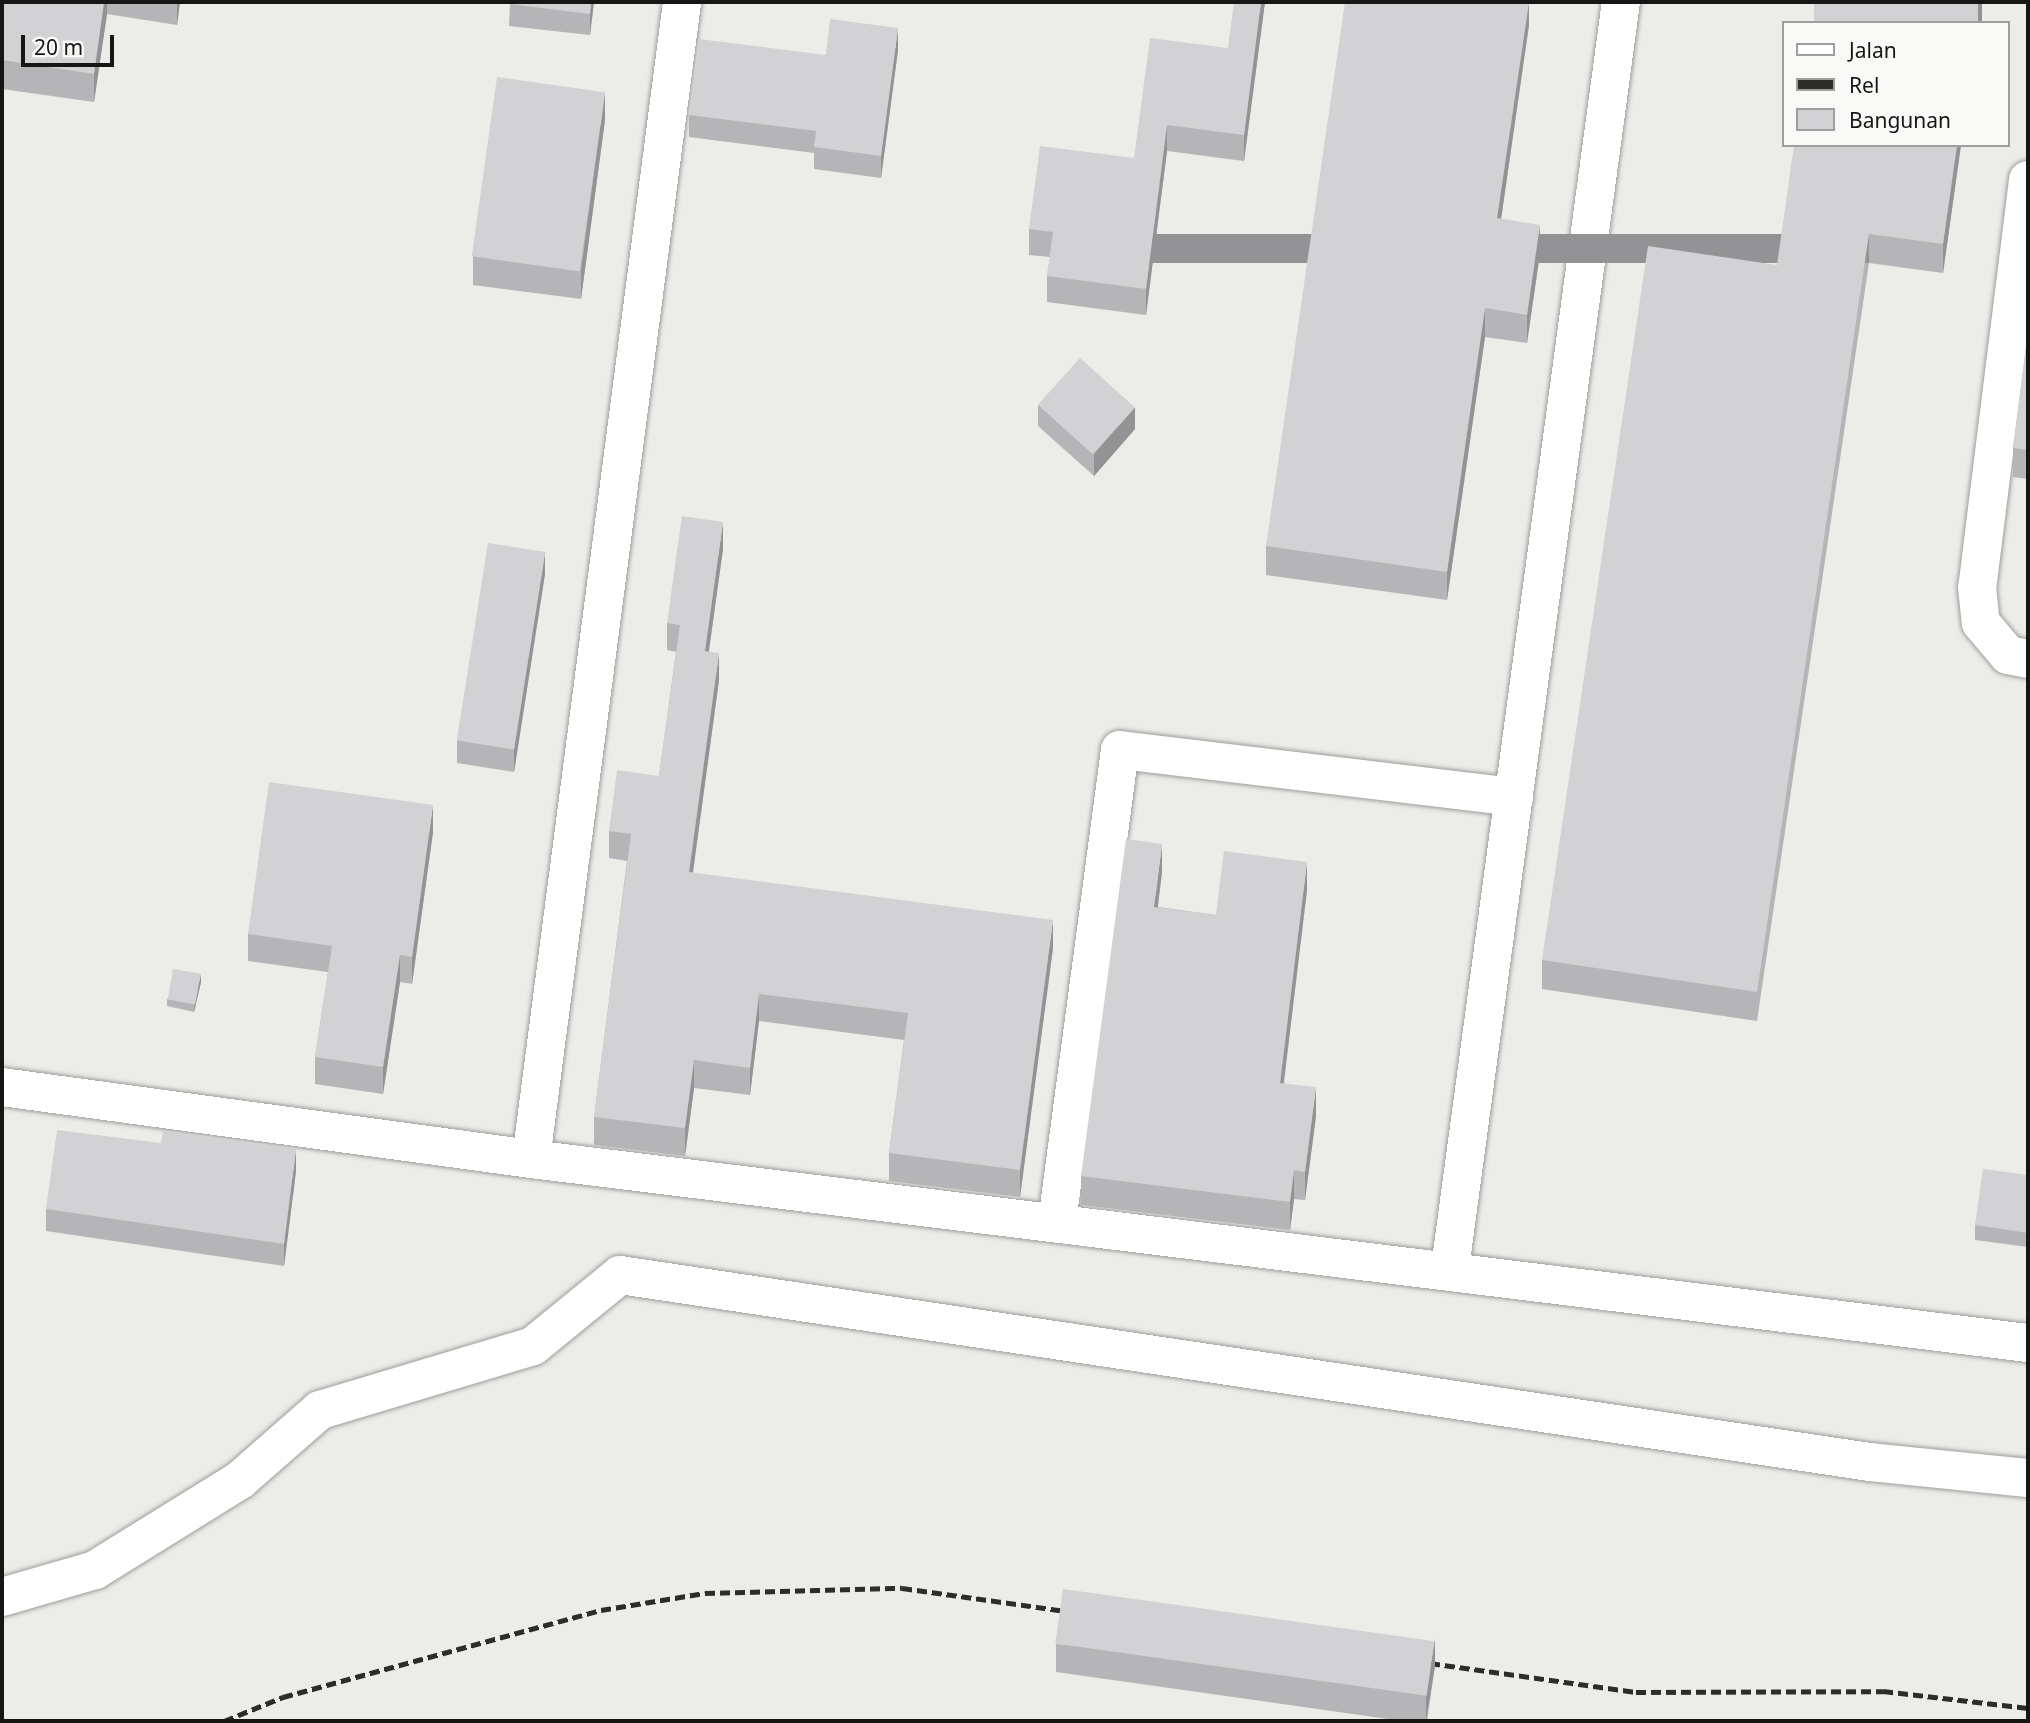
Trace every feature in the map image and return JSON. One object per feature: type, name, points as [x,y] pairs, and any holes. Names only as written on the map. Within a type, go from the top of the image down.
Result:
[{"type":"lane","points":[[531,1159],[681,2]]},
{"type":"lane","points":[[1450,1268],[1621,2]]},
{"type":"lane","points":[[2028,180],[1977,587],[1981,623],[2008,655],[2028,659]]},
{"type":"lane","points":[[1057,1222],[1120,750],[1514,797]]},
{"type":"lane","points":[[2,1087],[531,1159],[1450,1268],[2028,1343]]},
{"type":"lane","points":[[2,1597],[95,1570],[240,1480],[320,1410],[533,1346],[620,1275],[1870,1462],[2028,1478]]},
{"type":"building","points":[[2,2],[104,2],[94,74],[2,60]]},
{"type":"building","points":[[591,2],[590,14],[509,4]]},
{"type":"building","points":[[1234,2],[1261,2],[1244,135],[1167,125],[1146,289],[1047,276],[1053,232],[1029,229],[1040,146],[1134,158],[1150,38],[1228,48]]},
{"type":"building","points":[[1345,2],[1529,2],[1497,218],[1540,225],[1527,315],[1485,308],[1447,572],[1266,546]]},
{"type":"building","points":[[1814,2],[1978,2],[1978,21],[1814,21]]},
{"type":"building","points":[[830,19],[898,28],[881,156],[814,147],[816,131],[689,115],[699,39],[826,55]]},
{"type":"building","points":[[497,77],[605,92],[580,271],[472,256]]},
{"type":"building","points":[[1794,147],[1957,147],[1943,244],[1869,234],[1757,992],[1542,960],[1648,246],[1777,265]]},
{"type":"building","points":[[2028,332],[2028,450],[2013,448]]},
{"type":"building","points":[[1080,358],[1135,408],[1093,454],[1038,405]]},
{"type":"building","points":[[682,516],[723,522],[705,651],[719,653],[689,872],[1053,920],[1020,1170],[889,1153],[908,1013],[759,994],[750,1068],[694,1060],[685,1128],[594,1117],[631,834],[609,831],[617,770],[659,776],[680,625],[667,623]]},
{"type":"building","points":[[488,543],[545,552],[514,750],[457,741]]},
{"type":"building","points":[[269,782],[433,805],[412,957],[400,955],[383,1067],[315,1057],[332,946],[248,934]]},
{"type":"building","points":[[1126,839],[1162,844],[1154,907],[1216,915],[1224,851],[1307,862],[1280,1083],[1316,1087],[1305,1172],[1294,1170],[1290,1202],[1081,1176]]},
{"type":"building","points":[[173,969],[201,974],[195,1004],[168,1000]]},
{"type":"building","points":[[57,1130],[161,1143],[163,1131],[296,1149],[284,1244],[46,1209]]},
{"type":"building","points":[[1983,1169],[2028,1175],[2028,1233],[1975,1225]]},
{"type":"building","points":[[1063,1589],[1434,1641],[1427,1696],[1055,1643]]},
{"type":"railway","points":[[224,1721],[283,1697],[601,1610],[705,1593],[902,1588],[1079,1613]]},
{"type":"railway","points":[[1415,1661],[1636,1692],[1883,1691],[2028,1708]]}]
